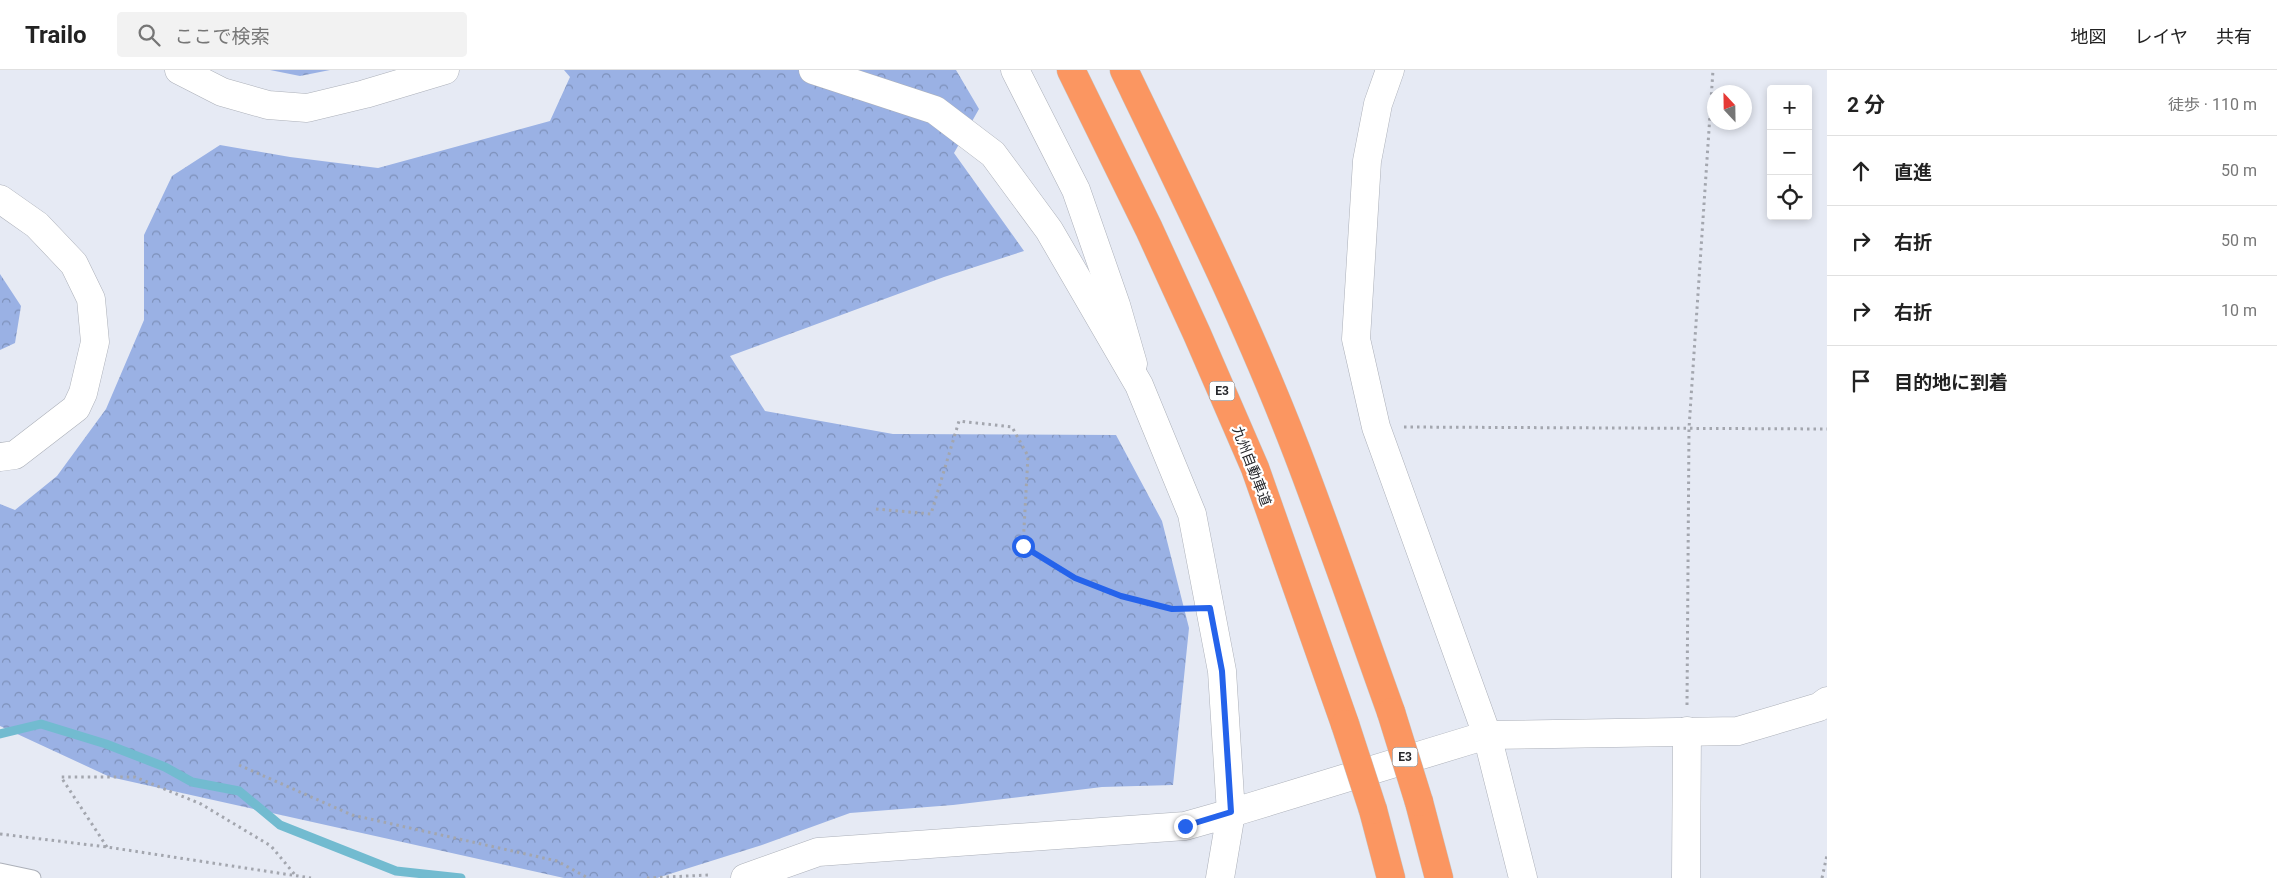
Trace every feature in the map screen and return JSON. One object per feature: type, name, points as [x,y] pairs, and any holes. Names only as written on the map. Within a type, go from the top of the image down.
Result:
[{"type":"highway","name":"九州自動車道","points":[[1071,70],[1149,229],[1251,459],[1345,724],[1373,810],[1391,878]]},
{"type":"highway","name":"E3","points":[[1124,70],[1194,214],[1252,344],[1297,452],[1391,712],[1419,802],[1439,878]]},
{"type":"street","points":[[179,70],[222,92],[268,105],[307,108],[365,94],[444,70]]},
{"type":"street","points":[[813,70],[935,110],[994,154],[1049,230],[1139,385]]},
{"type":"street","points":[[1015,70],[1076,190],[1116,306],[1139,385],[1192,514],[1222,671],[1231,812],[1220,878]]},
{"type":"street","points":[[1390,70],[1378,104],[1366,161],[1356,339],[1376,427],[1487,735],[1522,878]]},
{"type":"street","points":[[0,199],[38,225],[74,264],[91,299],[95,342],[83,393],[76,408],[15,455],[0,457]]},
{"type":"street","points":[[745,878],[818,852],[1185,826],[1487,735],[1738,731],[1819,707],[1827,701]]},
{"type":"street","points":[[1686,878],[1687,731]]},
{"type":"lane","points":[[0,871],[33,878]]},
{"type":"path","points":[[1687,731],[1689,428],[1713,70]]},
{"type":"path","points":[[876,508],[931,514],[959,421],[1012,427],[1028,456],[1023,546],[1075,578],[1121,596],[1172,609],[1210,608]]},
{"type":"path","points":[[1376,427],[1827,429]]},
{"type":"path","points":[[239,765],[352,815],[557,861],[588,878]]},
{"type":"path","points":[[107,847],[61,777],[135,777],[201,804],[270,846],[296,876]]},
{"type":"path","points":[[0,834],[107,847],[311,878]]},
{"type":"path","points":[[1822,878],[1827,855]]},
{"type":"path","points":[[647,878],[708,875],[710,878]]},
{"type":"green space","points":[[270,70],[330,70],[300,76]]},
{"type":"green space","points":[[564,70],[956,70],[979,109],[954,153],[1024,251],[944,277],[730,356],[765,411],[893,434],[1116,435],[1162,521],[1189,628],[1173,785],[1102,787],[953,805],[850,813],[762,845],[657,878],[564,878],[110,777],[0,726],[0,504],[15,510],[57,476],[106,409],[144,320],[144,235],[172,176],[220,145],[290,157],[378,168],[550,121],[570,77]]},
{"type":"green space","points":[[0,274],[21,306],[15,343],[0,350]]},
{"type":"waterway","points":[[0,734],[41,724],[106,744],[165,767],[192,782],[239,791],[280,825],[396,871],[461,878]]},
{"type":"route","points":[[1023,546],[1075,578],[1121,596],[1172,609],[1210,608],[1222,671],[1231,812],[1185,826]]}]
